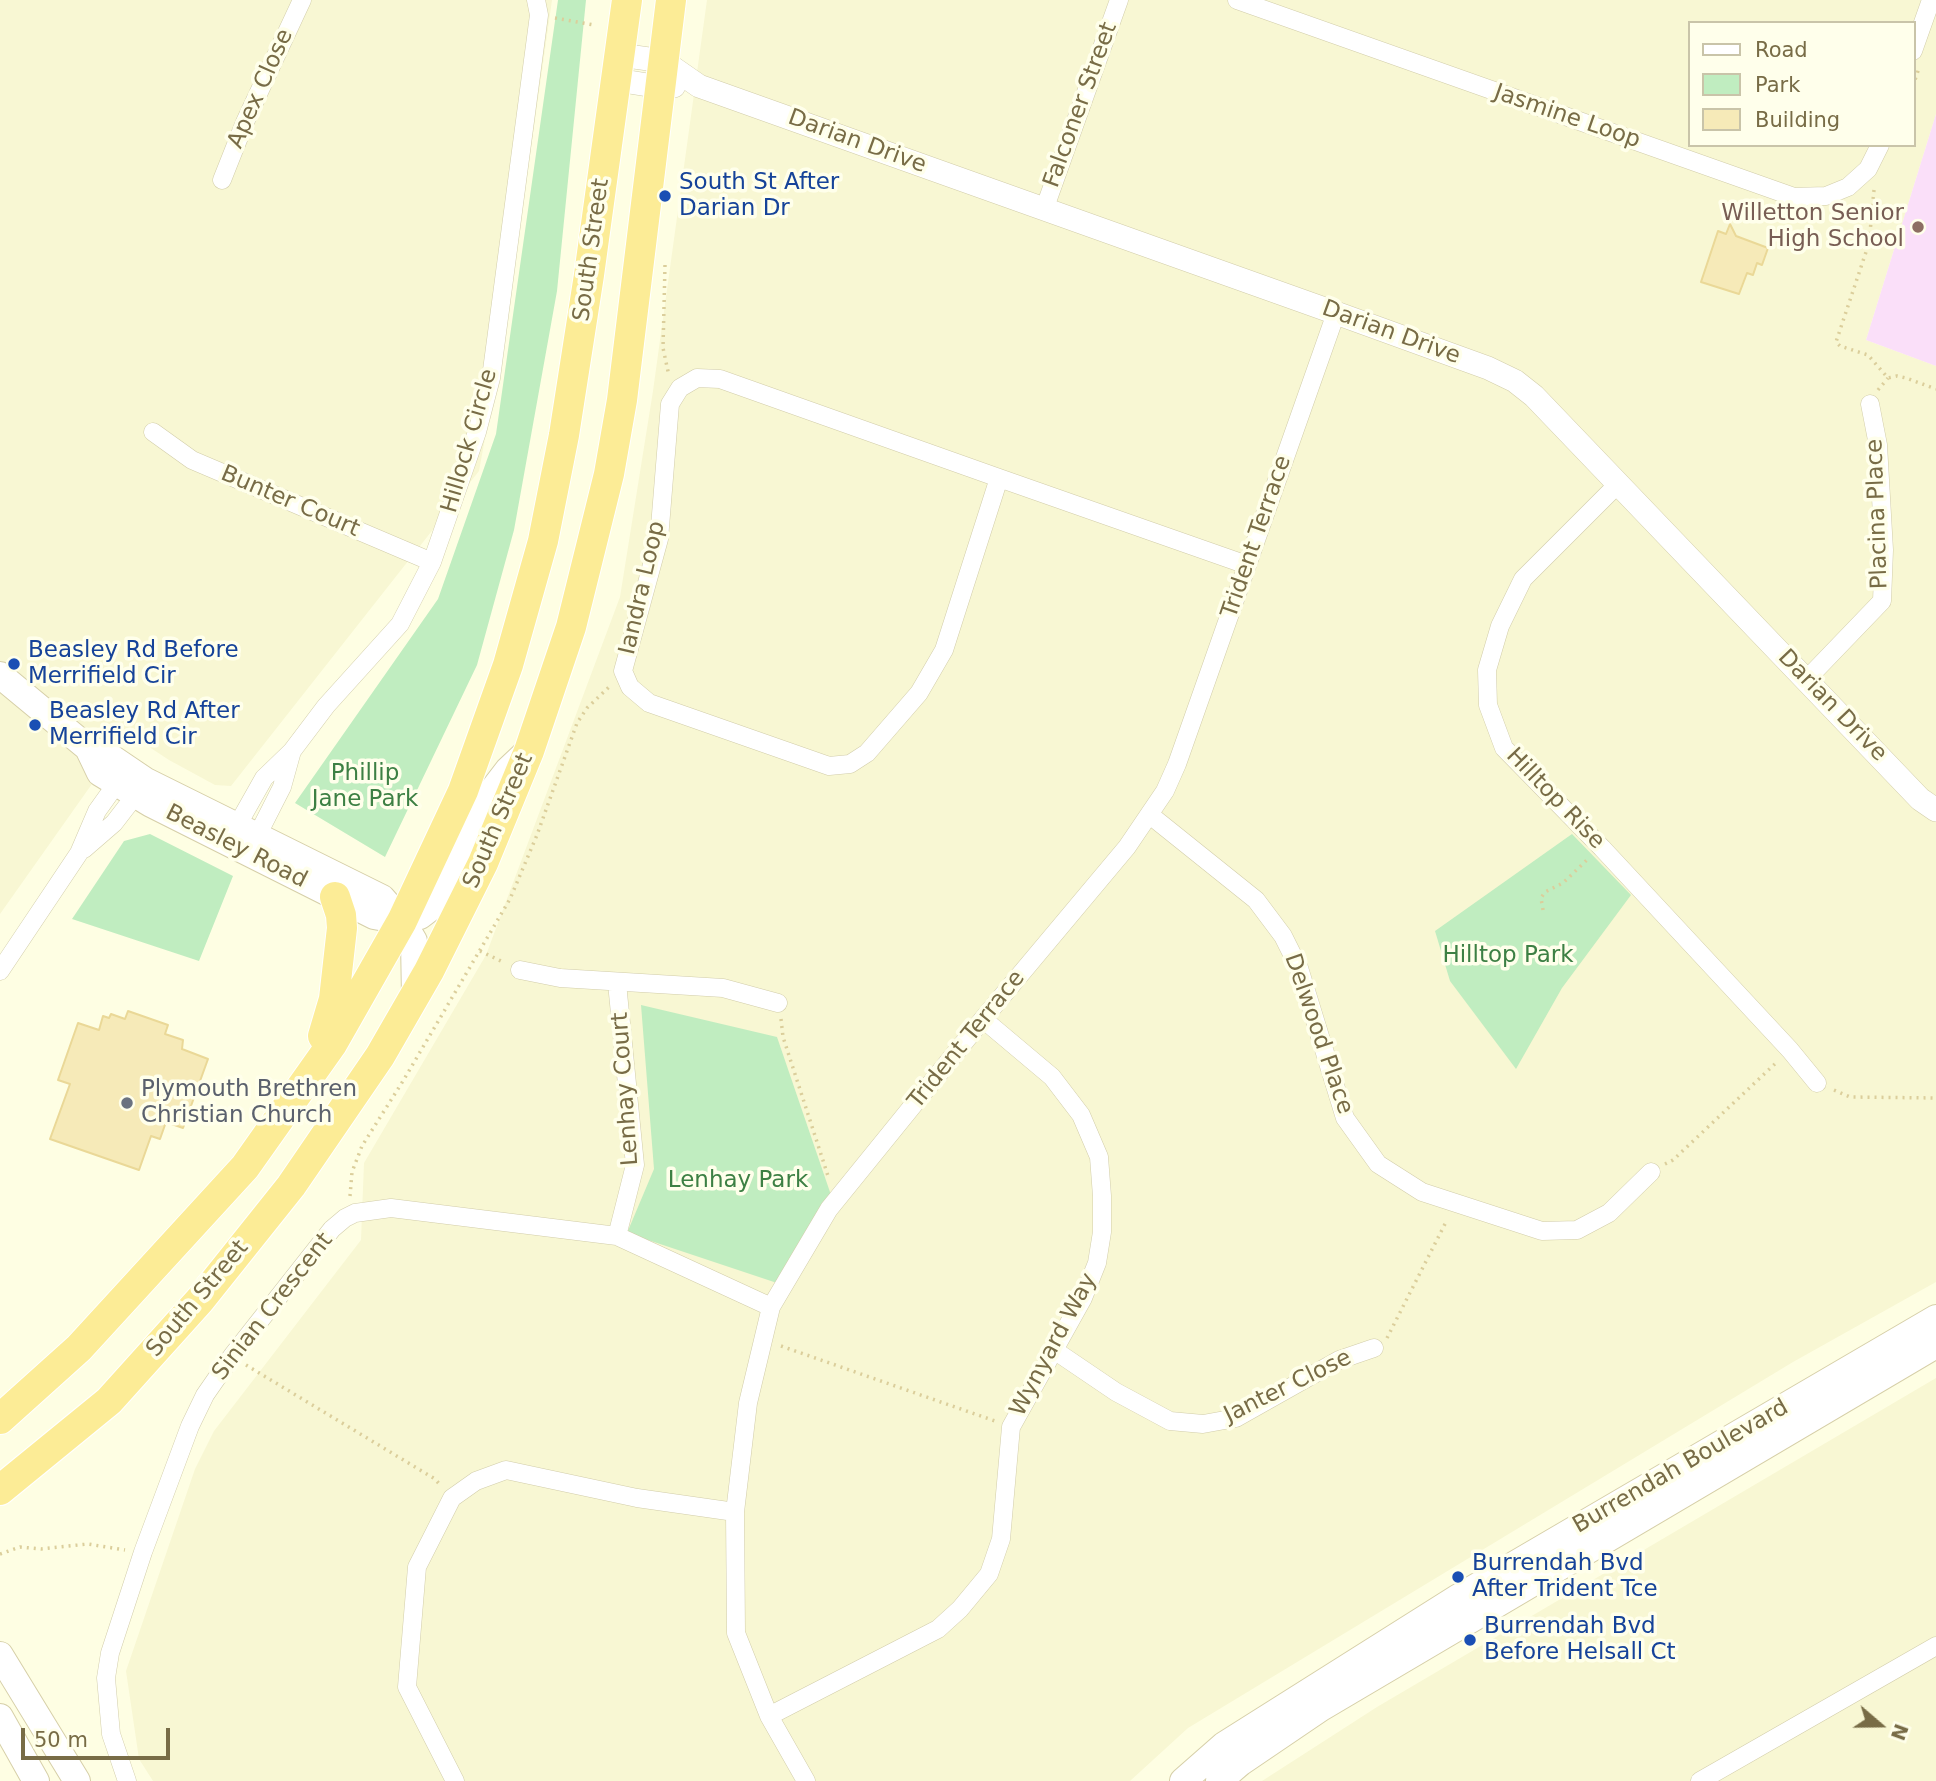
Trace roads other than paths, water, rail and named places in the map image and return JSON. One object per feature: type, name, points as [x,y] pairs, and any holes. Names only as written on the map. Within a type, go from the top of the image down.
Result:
[{"type":"highway","name":"South Street","points":[[0,1419],[79,1348],[245,1167],[331,1044],[402,921],[463,791],[508,665],[543,541],[564,435],[619,68],[626,0]]},
{"type":"highway","name":"South Street","points":[[0,1490],[109,1401],[200,1300],[291,1186],[380,1056],[415,997],[466,898],[529,751],[572,626],[609,474],[622,400],[671,0]]},
{"type":"highway","points":[[313,1070],[334,999],[338,970],[342,928],[335,897]]},
{"type":"main road","name":"Beasley Road","points":[[0,675],[88,748],[100,773],[131,782],[243,840],[335,897],[373,916],[402,921]]},
{"type":"main road","points":[[402,921],[420,916],[437,903],[485,800],[508,771],[529,751]]},
{"type":"main road","name":"Beasley Road","points":[[243,840],[382,898],[402,921],[414,941],[415,997]]},
{"type":"main road","name":"Burrendah Boulevard","points":[[1183,1781],[1224,1745],[1457,1598],[1936,1318]]},
{"type":"main road","name":"Burrendah Boulevard","points":[[1219,1781],[1240,1763],[1321,1708],[1936,1345]]},
{"type":"main road","points":[[0,1655],[77,1781]]},
{"type":"main road","points":[[0,1717],[36,1781]]},
{"type":"street","name":"Apex Close","points":[[222,180],[244,122],[302,0]]},
{"type":"street","name":"Falconer Street","points":[[1044,211],[1119,0]]},
{"type":"street","name":"Jasmine Loop","points":[[1237,0],[1794,197],[1826,196],[1848,187],[1868,169],[1879,147]]},
{"type":"street","points":[[1915,45],[1931,0]]},
{"type":"street","name":"Hillock Circle","points":[[243,840],[264,778],[292,751],[326,706],[400,624],[432,562],[477,432],[491,378],[537,8]]},
{"type":"street","name":"Darian Drive","points":[[619,68],[661,74],[699,86],[1336,313],[1488,368],[1516,381],[1619,482],[1920,799],[1936,810]]},
{"type":"street","name":"Trident Terrace","points":[[806,1781],[769,1716],[736,1633],[734,1512],[748,1403],[771,1307],[829,1209],[983,1019],[1128,847],[1150,815],[1177,764],[1336,313]]},
{"type":"street","name":"Iandra Loop","points":[[697,378],[720,379],[999,478],[944,650],[919,693],[867,753],[850,764],[829,765],[649,703],[630,687],[623,671],[659,539],[670,404],[680,388],[697,378]]},
{"type":"street","name":"Placina Place","points":[[1807,679],[1882,601],[1884,550],[1878,445],[1870,404]]},
{"type":"street","name":"Bunter Court","points":[[153,432],[192,460],[432,562]]},
{"type":"street","points":[[999,478],[1247,565]]},
{"type":"street","name":"Hilltop Rise","points":[[1619,482],[1523,579],[1500,626],[1487,670],[1488,705],[1504,748],[1602,848],[1790,1050],[1817,1083]]},
{"type":"street","points":[[0,971],[79,853],[114,823],[131,782]]},
{"type":"street","name":"Delwood Place","points":[[1150,815],[1256,900],[1283,936],[1299,968],[1345,1118],[1378,1164],[1422,1192],[1542,1230],[1577,1230],[1609,1213],[1651,1172]]},
{"type":"street","name":"Lenhay Court","points":[[520,970],[560,978],[723,988],[778,1003]]},
{"type":"street","name":"Lenhay Court","points":[[617,983],[635,1165],[617,1236]]},
{"type":"street","name":"Wynyard Way","points":[[769,1716],[938,1629],[968,1601],[989,1574],[1001,1539],[1011,1426],[1083,1298],[1097,1263],[1102,1232],[1099,1157],[1081,1115],[1052,1077],[983,1019]]},
{"type":"street","name":"Sinian Crescent","points":[[127,1781],[111,1734],[106,1678],[110,1653],[143,1552],[190,1426],[205,1395],[232,1356],[332,1229],[355,1213],[391,1208],[617,1236]]},
{"type":"street","points":[[617,1236],[771,1307]]},
{"type":"street","name":"Janter Close","points":[[1054,1350],[1116,1392],[1170,1421],[1203,1424],[1236,1418],[1339,1360],[1374,1348]]},
{"type":"street","points":[[456,1781],[407,1687],[417,1567],[452,1498],[476,1480],[506,1470],[637,1498],[734,1512]]},
{"type":"street","points":[[1700,1781],[1936,1646]]},
{"type":"place","name":"South St After Darian Dr","points":[[665,196]]},
{"type":"place","name":"Willetton Senior High School","points":[[1918,227]]},
{"type":"place","name":"Beasley Rd Before Merrifield Cir","points":[[14,664]]},
{"type":"place","name":"Beasley Rd After Merrifield Cir","points":[[35,725]]},
{"type":"place","name":"Plymouth Brethren Christian Church","points":[[127,1103]]},
{"type":"place","name":"Burrendah Bvd After Trident Tce","points":[[1458,1577]]},
{"type":"place","name":"Burrendah Bvd Before Helsall Ct","points":[[1470,1640]]},
{"type":"park label","name":"Phillip Jane Park","points":[[365,787]]},
{"type":"park label","name":"Hilltop Park","points":[[1508,956]]},
{"type":"park label","name":"Lenhay Park","points":[[738,1181]]}]
